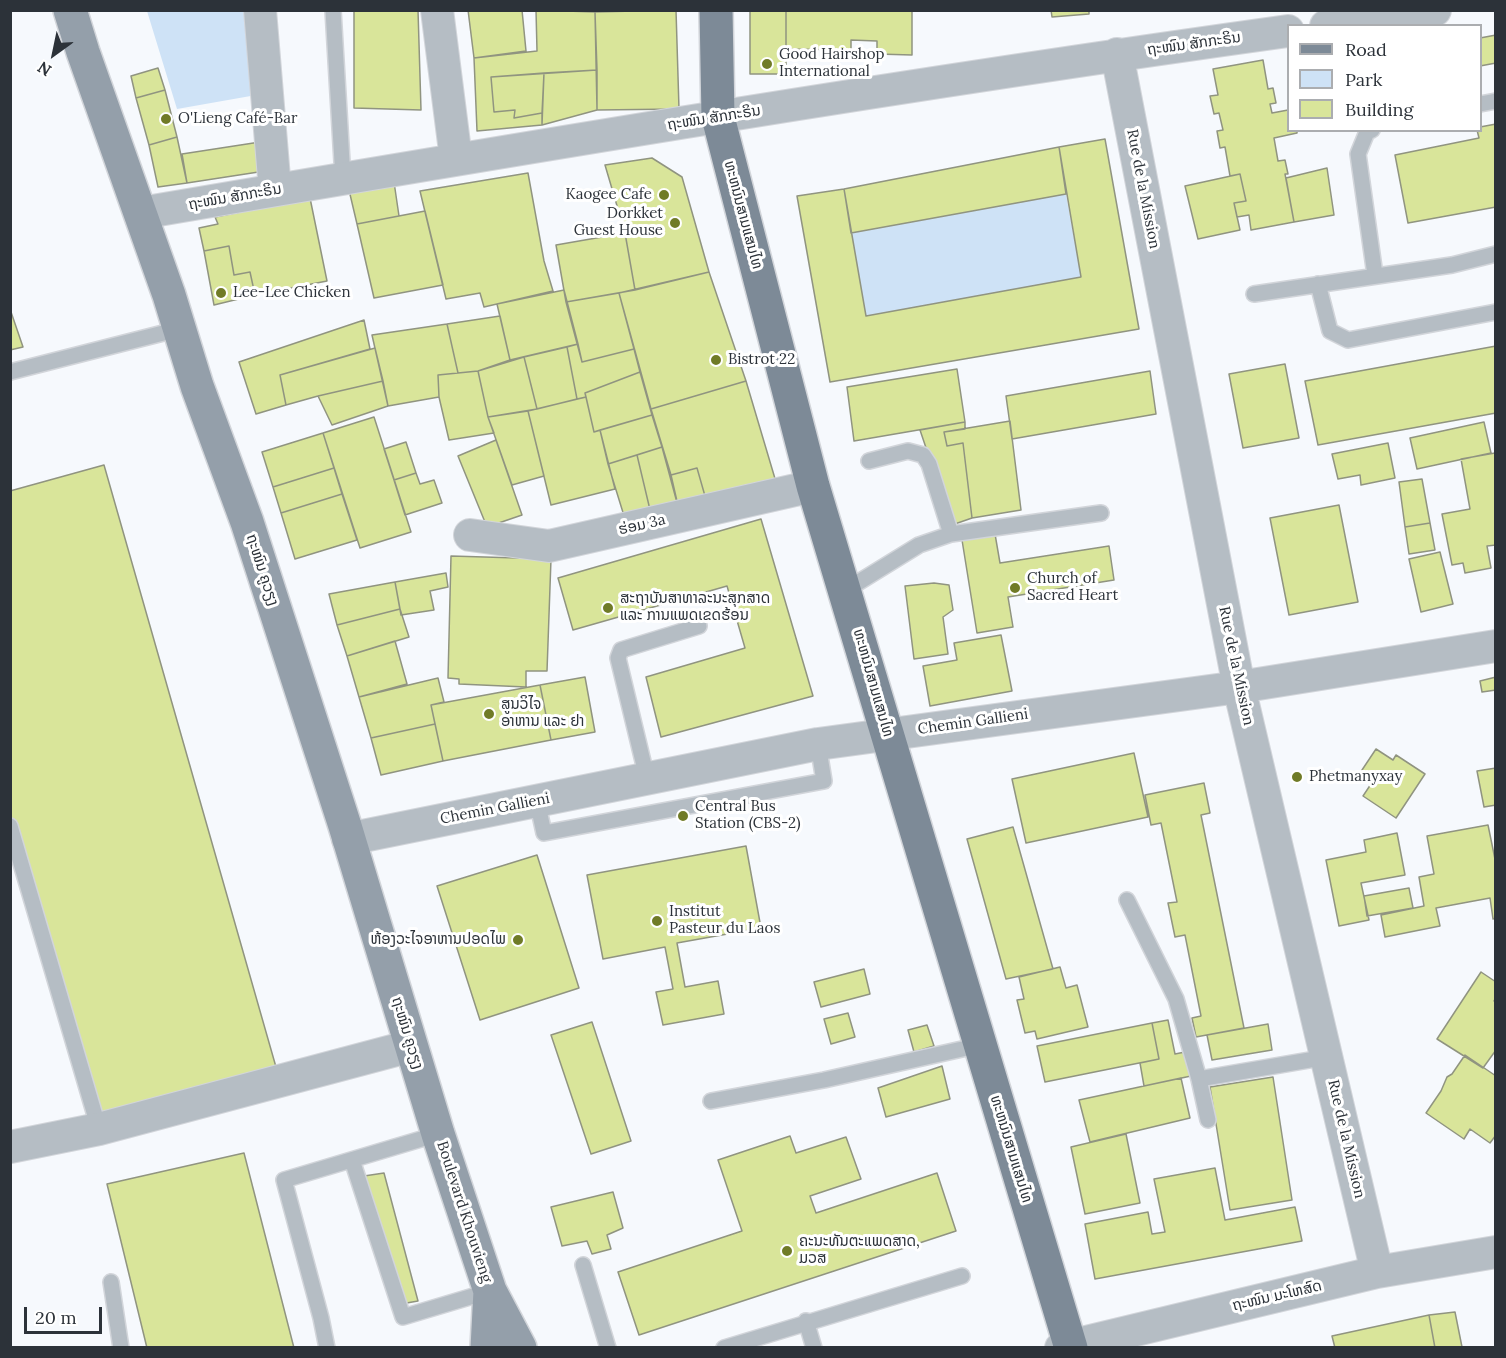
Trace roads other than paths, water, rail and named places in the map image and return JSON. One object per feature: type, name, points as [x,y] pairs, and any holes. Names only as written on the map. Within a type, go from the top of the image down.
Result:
[{"type":"main road","name":"ທະຫນົນສາມແສນໄທ","points":[[716,10],[718,117],[813,486],[846,590],[1068,1347]]},
{"type":"street","name":"ຖະໜົນ ຄູວຽງ","points":[[70,10],[141,213],[197,386],[247,522],[348,839],[438,1134]]},
{"type":"street","points":[[260,10],[275,190]]},
{"type":"street","points":[[437,10],[456,159]]},
{"type":"street","points":[[1340,24],[1434,10]]},
{"type":"street","name":"ຖະໜົນ ສັກກະຣິນ","points":[[141,213],[718,117],[1117,54],[1287,31]]},
{"type":"street","name":"Rue de la Mission","points":[[1117,54],[1239,687],[1377,1272]]},
{"type":"street","name":"ຮ່ອມ 3a","points":[[470,535],[549,546],[813,486]]},
{"type":"street","name":"Chemin Gallieni","points":[[348,839],[818,744],[1239,687],[1496,646]]},
{"type":"street","points":[[10,1148],[99,1129],[411,1046]]},
{"type":"street","name":"Boulevard Khouvieng","points":[[438,1134],[490,1291]]},
{"type":"street","name":"ຖະໜົນ ມະໂຫສົດ","points":[[1068,1347],[1377,1272],[1496,1252]]},
{"type":"street","points":[[487,1347],[490,1291]]},
{"type":"street","points":[[490,1291],[520,1347]]},
{"type":"lane","points":[[333,10],[343,179]]},
{"type":"lane","points":[[1367,132],[1358,154],[1375,275]]},
{"type":"lane","points":[[1254,294],[1452,265],[1496,254]]},
{"type":"lane","points":[[1318,284],[1330,331],[1348,340],[1496,312]]},
{"type":"lane","points":[[10,372],[179,329]]},
{"type":"lane","points":[[868,461],[908,451],[923,455],[929,464],[951,534]]},
{"type":"lane","points":[[846,590],[918,545],[951,534],[1101,513]]},
{"type":"lane","points":[[647,778],[618,658],[621,651],[699,626]]},
{"type":"lane","points":[[537,801],[544,834],[824,781],[818,744]]},
{"type":"lane","points":[[10,826],[99,1129]]},
{"type":"lane","points":[[1127,900],[1176,999],[1208,1120]]},
{"type":"lane","points":[[711,1101],[824,1080],[980,1045]]},
{"type":"lane","points":[[1199,1079],[1327,1057]]},
{"type":"lane","points":[[327,1347],[284,1180],[438,1134]]},
{"type":"lane","points":[[352,1160],[403,1317],[490,1291]]},
{"type":"lane","points":[[583,1265],[608,1347]]},
{"type":"lane","points":[[724,1347],[962,1276]]},
{"type":"lane","points":[[111,1282],[122,1347]]},
{"type":"lane","points":[[806,1322],[814,1347]]},
{"type":"place","name":"Good Hairshop International","points":[[767,64]]},
{"type":"place","name":"O'Lieng Café-Bar","points":[[166,119]]},
{"type":"place","name":"Kaogee Cafe","points":[[664,195]]},
{"type":"place","name":"Dorkket Guest House","points":[[675,223]]},
{"type":"place","name":"Lee-Lee Chicken","points":[[221,293]]},
{"type":"place","name":"Bistrot 22","points":[[716,360]]},
{"type":"place","name":"Church of Sacred Heart","points":[[1015,588]]},
{"type":"place","name":"ສະຖາບັນສາທາລະນະສຸກສາດ ແລະ ການແພດເຂດຮ້ອນ","points":[[608,608]]},
{"type":"place","name":"ສູນວິໄຈ ອາຫານ ແລະ ຢາ","points":[[489,714]]},
{"type":"place","name":"Phetmanyxay","points":[[1297,777]]},
{"type":"place","name":"Central Bus Station (CBS-2)","points":[[683,816]]},
{"type":"place","name":"Institut Pasteur du Laos","points":[[657,921]]},
{"type":"place","name":"ຫ້ອງວະໄຈອາຫານປອດໄພ","points":[[518,940]]},
{"type":"place","name":"ຄະນະທັນຕະແພດສາດ, ມວສ","points":[[787,1251]]}]
